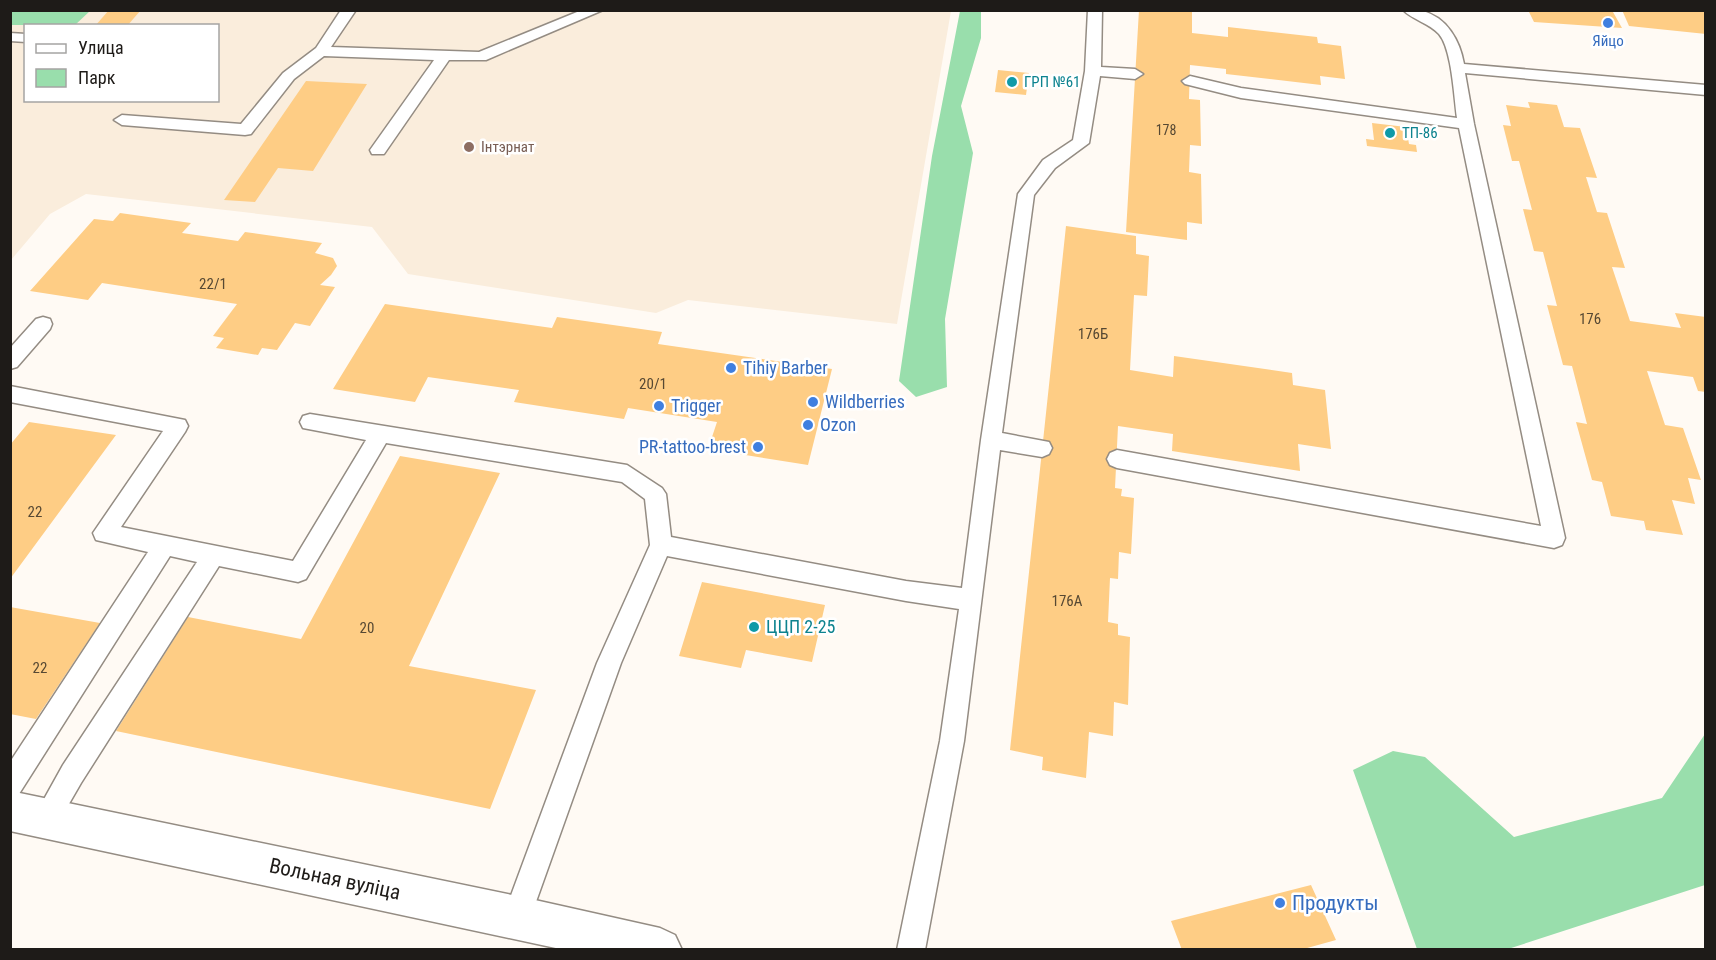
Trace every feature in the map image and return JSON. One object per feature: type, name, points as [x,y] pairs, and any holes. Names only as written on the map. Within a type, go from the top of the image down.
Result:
[{"type":"street","name":"Вольная вуліца","points":[[28,815],[517,917],[660,950]]},
{"type":"lane","points":[[122,120],[244,130],[284,80],[303,62],[321,51],[349,10]]},
{"type":"lane","points":[[321,51],[481,57],[596,10]]},
{"type":"lane","points":[[911,950],[952,741],[1026,194],[1049,164],[1081,143],[1093,70],[1095,10]]},
{"type":"lane","points":[[1117,459],[1554,538],[1466,124],[1454,45],[1437,23],[1410,10]]},
{"type":"lane","points":[[378,150],[446,54]]},
{"type":"lane","points":[[1457,68],[1706,90]]},
{"type":"lane","points":[[1093,70],[1135,74]]},
{"type":"lane","points":[[1190,81],[1242,93],[1466,124]]},
{"type":"lane","points":[[10,362],[43,324]]},
{"type":"lane","points":[[10,394],[178,426],[104,533],[298,572],[380,434]]},
{"type":"lane","points":[[310,422],[627,474],[655,494],[661,545],[609,663],[517,917]]},
{"type":"lane","points":[[991,440],[1042,448]]},
{"type":"lane","points":[[10,785],[165,545]]},
{"type":"lane","points":[[661,545],[906,591],[972,600]]},
{"type":"lane","points":[[28,815],[72,774],[214,555]]},
{"type":"shaded area","name":"Інтэрнат","points":[[11,11],[951,11],[897,324],[688,300],[656,313],[408,274],[372,227],[86,194],[50,214],[11,260]]},
{"type":"green space","points":[[11,10],[90,10],[76,24],[11,25]]},
{"type":"green space","points":[[960,11],[981,11],[981,38],[961,106],[973,153],[945,319],[947,387],[916,397],[899,381],[932,156]]},
{"type":"green space","points":[[1705,734],[1705,885],[1508,949],[1417,949],[1353,770],[1393,751],[1425,757],[1514,837],[1662,798]]},
{"type":"building","points":[[109,10],[141,10],[129,24],[97,24]]},
{"type":"building","points":[[1139,10],[1192,10],[1192,33],[1228,37],[1228,27],[1317,37],[1318,43],[1341,46],[1345,79],[1320,76],[1321,85],[1226,74],[1226,69],[1190,65],[1189,99],[1200,100],[1201,146],[1190,145],[1189,172],[1201,174],[1202,224],[1187,222],[1187,240],[1126,232]]},
{"type":"building","points":[[1528,10],[1613,12],[1622,28],[1534,22]]},
{"type":"building","points":[[1622,10],[1706,12],[1706,34],[1629,26]]},
{"type":"building","name":"ГРП №61","points":[[998,70],[1029,73],[1026,95],[995,92]]},
{"type":"building","points":[[306,81],[367,84],[313,171],[278,168],[255,202],[224,200]]},
{"type":"building","points":[[1528,102],[1557,105],[1564,127],[1580,128],[1597,178],[1586,177],[1597,212],[1607,213],[1625,268],[1612,267],[1630,321],[1681,328],[1675,313],[1706,317],[1706,392],[1698,391],[1693,377],[1647,371],[1665,425],[1683,428],[1701,480],[1688,478],[1695,504],[1672,500],[1683,535],[1646,530],[1644,521],[1611,516],[1602,482],[1592,480],[1576,422],[1587,424],[1572,366],[1563,365],[1547,305],[1557,306],[1543,252],[1534,251],[1523,209],[1532,210],[1519,161],[1512,161],[1503,125],[1511,126],[1506,105],[1530,108]]},
{"type":"building","name":"ТП-86","points":[[1372,123],[1406,127],[1409,144],[1416,145],[1417,152],[1367,146],[1366,139],[1374,140]]},
{"type":"building","points":[[120,213],[191,223],[182,233],[238,241],[245,232],[322,243],[315,253],[333,258],[337,266],[320,285],[335,287],[310,326],[295,323],[277,350],[262,348],[258,355],[216,348],[224,338],[213,336],[237,304],[102,283],[88,300],[30,291],[94,219],[113,221]]},
{"type":"building","points":[[1066,226],[1136,236],[1136,254],[1149,256],[1147,296],[1134,295],[1130,370],[1173,377],[1174,356],[1292,373],[1293,385],[1325,390],[1331,449],[1298,444],[1300,471],[1172,451],[1173,434],[1118,426],[1115,488],[1122,489],[1121,496],[1134,498],[1131,554],[1119,552],[1118,579],[1110,578],[1108,622],[1118,624],[1118,635],[1130,637],[1128,705],[1114,702],[1113,736],[1089,732],[1086,778],[1042,770],[1043,757],[1010,750]]},
{"type":"building","points":[[385,304],[552,328],[557,317],[662,332],[658,344],[832,369],[808,465],[708,449],[717,422],[628,408],[624,419],[514,402],[519,390],[428,377],[415,402],[333,389]]},
{"type":"building","points":[[29,422],[116,435],[10,579],[10,445]]},
{"type":"building","points":[[400,456],[500,473],[409,666],[536,690],[490,809],[116,731],[188,617],[301,639]]},
{"type":"building","name":"ЦЦП 2-25","points":[[702,582],[825,605],[812,662],[746,650],[741,668],[679,656]]},
{"type":"building","points":[[10,607],[100,623],[36,719],[10,714]]},
{"type":"building","name":"Продукты","points":[[1311,885],[1336,940],[1300,950],[1182,950],[1171,921]]},
{"type":"place","name":"Яйцо","points":[[1608,23]]},
{"type":"place","name":"ГРП №61","points":[[1012,82]]},
{"type":"place","name":"ТП-86","points":[[1390,133]]},
{"type":"place","name":"Інтэрнат","points":[[469,147]]},
{"type":"place","name":"Tihiy Barber","points":[[731,368]]},
{"type":"place","name":"Wildberries","points":[[813,402]]},
{"type":"place","name":"Trigger","points":[[659,406]]},
{"type":"place","name":"Ozon","points":[[808,425]]},
{"type":"place","name":"PR-tattoo-brest","points":[[758,447]]},
{"type":"place","name":"ЦЦП 2-25","points":[[754,627]]},
{"type":"place","name":"Продукты","points":[[1280,903]]}]
